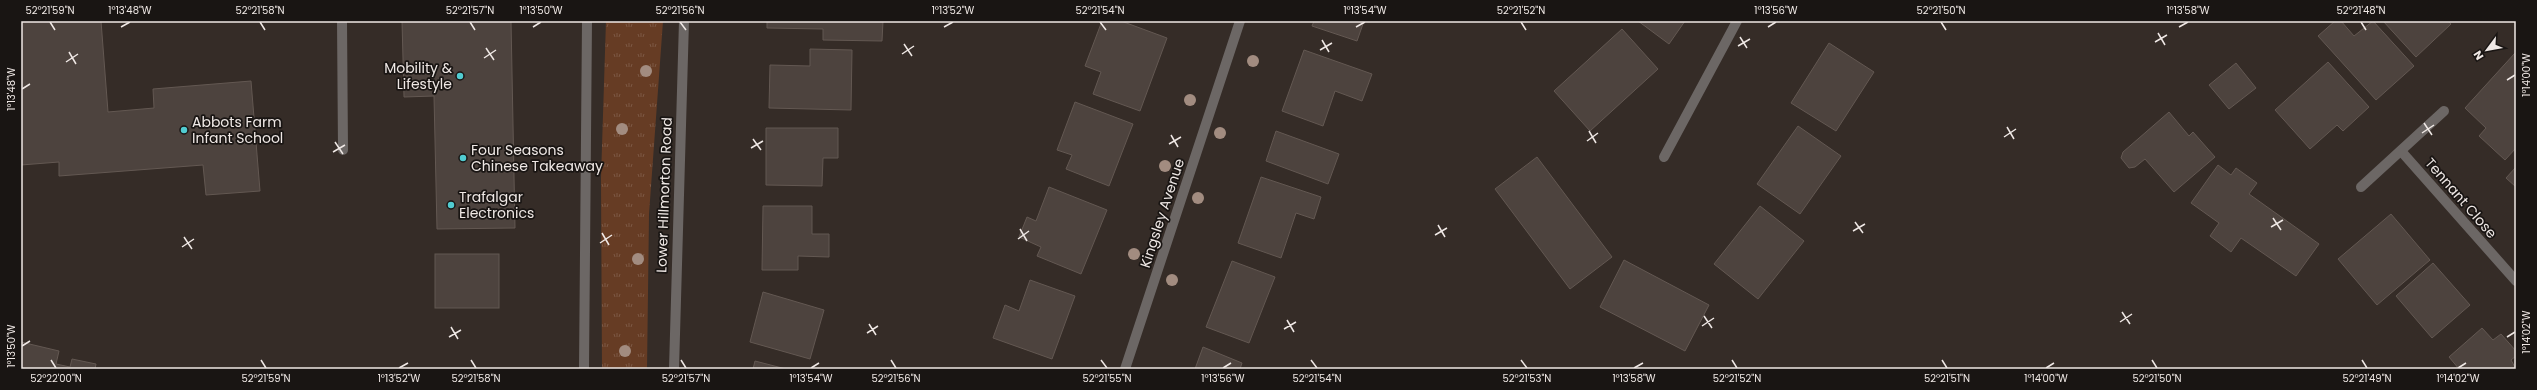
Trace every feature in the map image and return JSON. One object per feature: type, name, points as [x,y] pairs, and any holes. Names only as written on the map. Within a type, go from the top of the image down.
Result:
[{"type":"street","points":[[342,21],[343,150]]},
{"type":"street","points":[[584,369],[587,21]]},
{"type":"street","name":"Lower Hillmorton Road","points":[[674,369],[684,21]]},
{"type":"street","name":"Kingsley Avenue","points":[[1125,369],[1240,21]]},
{"type":"street","points":[[1664,157],[1737,21]]},
{"type":"street","points":[[2361,186],[2444,111]]},
{"type":"street","name":"Tennant Close","points":[[2401,151],[2516,281]]},
{"type":"green space","points":[[606,21],[663,21],[649,214],[647,369],[602,369],[601,178]]},
{"type":"building","points":[[21,21],[101,21],[108,112],[154,108],[153,89],[251,81],[260,191],[206,195],[203,165],[59,176],[59,162],[21,165]]},
{"type":"building","points":[[402,21],[511,21],[515,228],[437,229],[434,96],[404,97]]},
{"type":"building","points":[[767,21],[883,21],[882,41],[823,40],[823,29],[767,28]]},
{"type":"building","points":[[1102,21],[1121,21],[1167,38],[1140,111],[1093,94],[1101,72],[1085,66]]},
{"type":"building","points":[[1314,21],[1364,21],[1357,41],[1312,26]]},
{"type":"building","points":[[1638,21],[1685,21],[1669,44]]},
{"type":"building","points":[[2335,21],[2341,21],[2354,36],[2373,21],[2414,66],[2376,100],[2318,36]]},
{"type":"building","points":[[2383,21],[2448,21],[2451,24],[2416,57]]},
{"type":"building","points":[[1622,29],[1658,69],[1590,131],[1554,91]]},
{"type":"building","points":[[1829,43],[1874,72],[1836,131],[1791,103]]},
{"type":"building","points":[[810,49],[852,50],[851,110],[769,108],[770,65],[810,66]]},
{"type":"building","points":[[1304,50],[1372,74],[1362,101],[1335,91],[1323,126],[1282,111]]},
{"type":"building","points":[[2515,53],[2516,148],[2505,160],[2479,136],[2486,128],[2465,108]]},
{"type":"building","points":[[2328,62],[2369,107],[2343,131],[2337,125],[2310,149],[2275,110]]},
{"type":"building","points":[[2236,63],[2256,88],[2229,109],[2209,85]]},
{"type":"building","points":[[1075,102],[1133,124],[1109,186],[1066,169],[1072,155],[1057,150]]},
{"type":"building","points":[[2169,112],[2189,136],[2193,132],[2215,157],[2174,192],[2145,159],[2135,167],[2129,168],[2121,158],[2123,152]]},
{"type":"building","points":[[1798,126],[1841,156],[1800,214],[1757,184]]},
{"type":"building","points":[[766,128],[838,128],[838,158],[823,158],[822,186],[766,185]]},
{"type":"building","points":[[1276,131],[1339,154],[1328,184],[1266,161]]},
{"type":"building","points":[[1537,157],[1612,257],[1570,289],[1495,189]]},
{"type":"building","points":[[2218,165],[2231,175],[2236,168],[2257,183],[2249,194],[2319,244],[2296,276],[2241,238],[2231,252],[2210,236],[2219,223],[2191,203]]},
{"type":"building","points":[[2516,167],[2516,187],[2506,178]]},
{"type":"building","points":[[1261,177],[1321,197],[1314,219],[1296,213],[1281,258],[1238,243]]},
{"type":"building","points":[[1049,187],[1107,210],[1081,274],[1037,256],[1041,247],[1019,237],[1027,217],[1036,221]]},
{"type":"building","points":[[763,206],[812,206],[812,234],[829,234],[829,257],[798,256],[798,270],[762,270]]},
{"type":"building","points":[[1760,206],[1804,241],[1758,299],[1714,264]]},
{"type":"building","points":[[2391,214],[2430,260],[2377,305],[2338,259]]},
{"type":"building","points":[[435,254],[499,254],[499,308],[435,308]]},
{"type":"building","points":[[1624,260],[1709,305],[1685,351],[1600,307]]},
{"type":"building","points":[[1232,261],[1275,277],[1249,343],[1206,327]]},
{"type":"building","points":[[2433,263],[2470,305],[2432,338],[2396,296]]},
{"type":"building","points":[[1030,280],[1075,296],[1052,359],[993,338],[1005,305],[1019,311]]},
{"type":"building","points":[[763,292],[824,310],[810,359],[750,342]]},
{"type":"building","points":[[2482,328],[2493,340],[2501,334],[2516,351],[2516,356],[2511,360],[2516,369],[2459,369],[2449,357]]},
{"type":"building","points":[[21,342],[59,351],[56,364],[70,367],[72,359],[96,364],[95,369],[21,369]]},
{"type":"building","points":[[1203,347],[1242,363],[1240,369],[1195,369]]},
{"type":"building","points":[[755,361],[786,369],[753,369]]},
{"type":"place","name":"Mobility & Lifestyle","points":[[460,76]]},
{"type":"place","name":"Abbots Farm Infant School","points":[[184,130]]},
{"type":"place","name":"Four Seasons Chinese Takeaway","points":[[463,158]]},
{"type":"place","name":"Trafalgar Electronics","points":[[451,205]]}]
